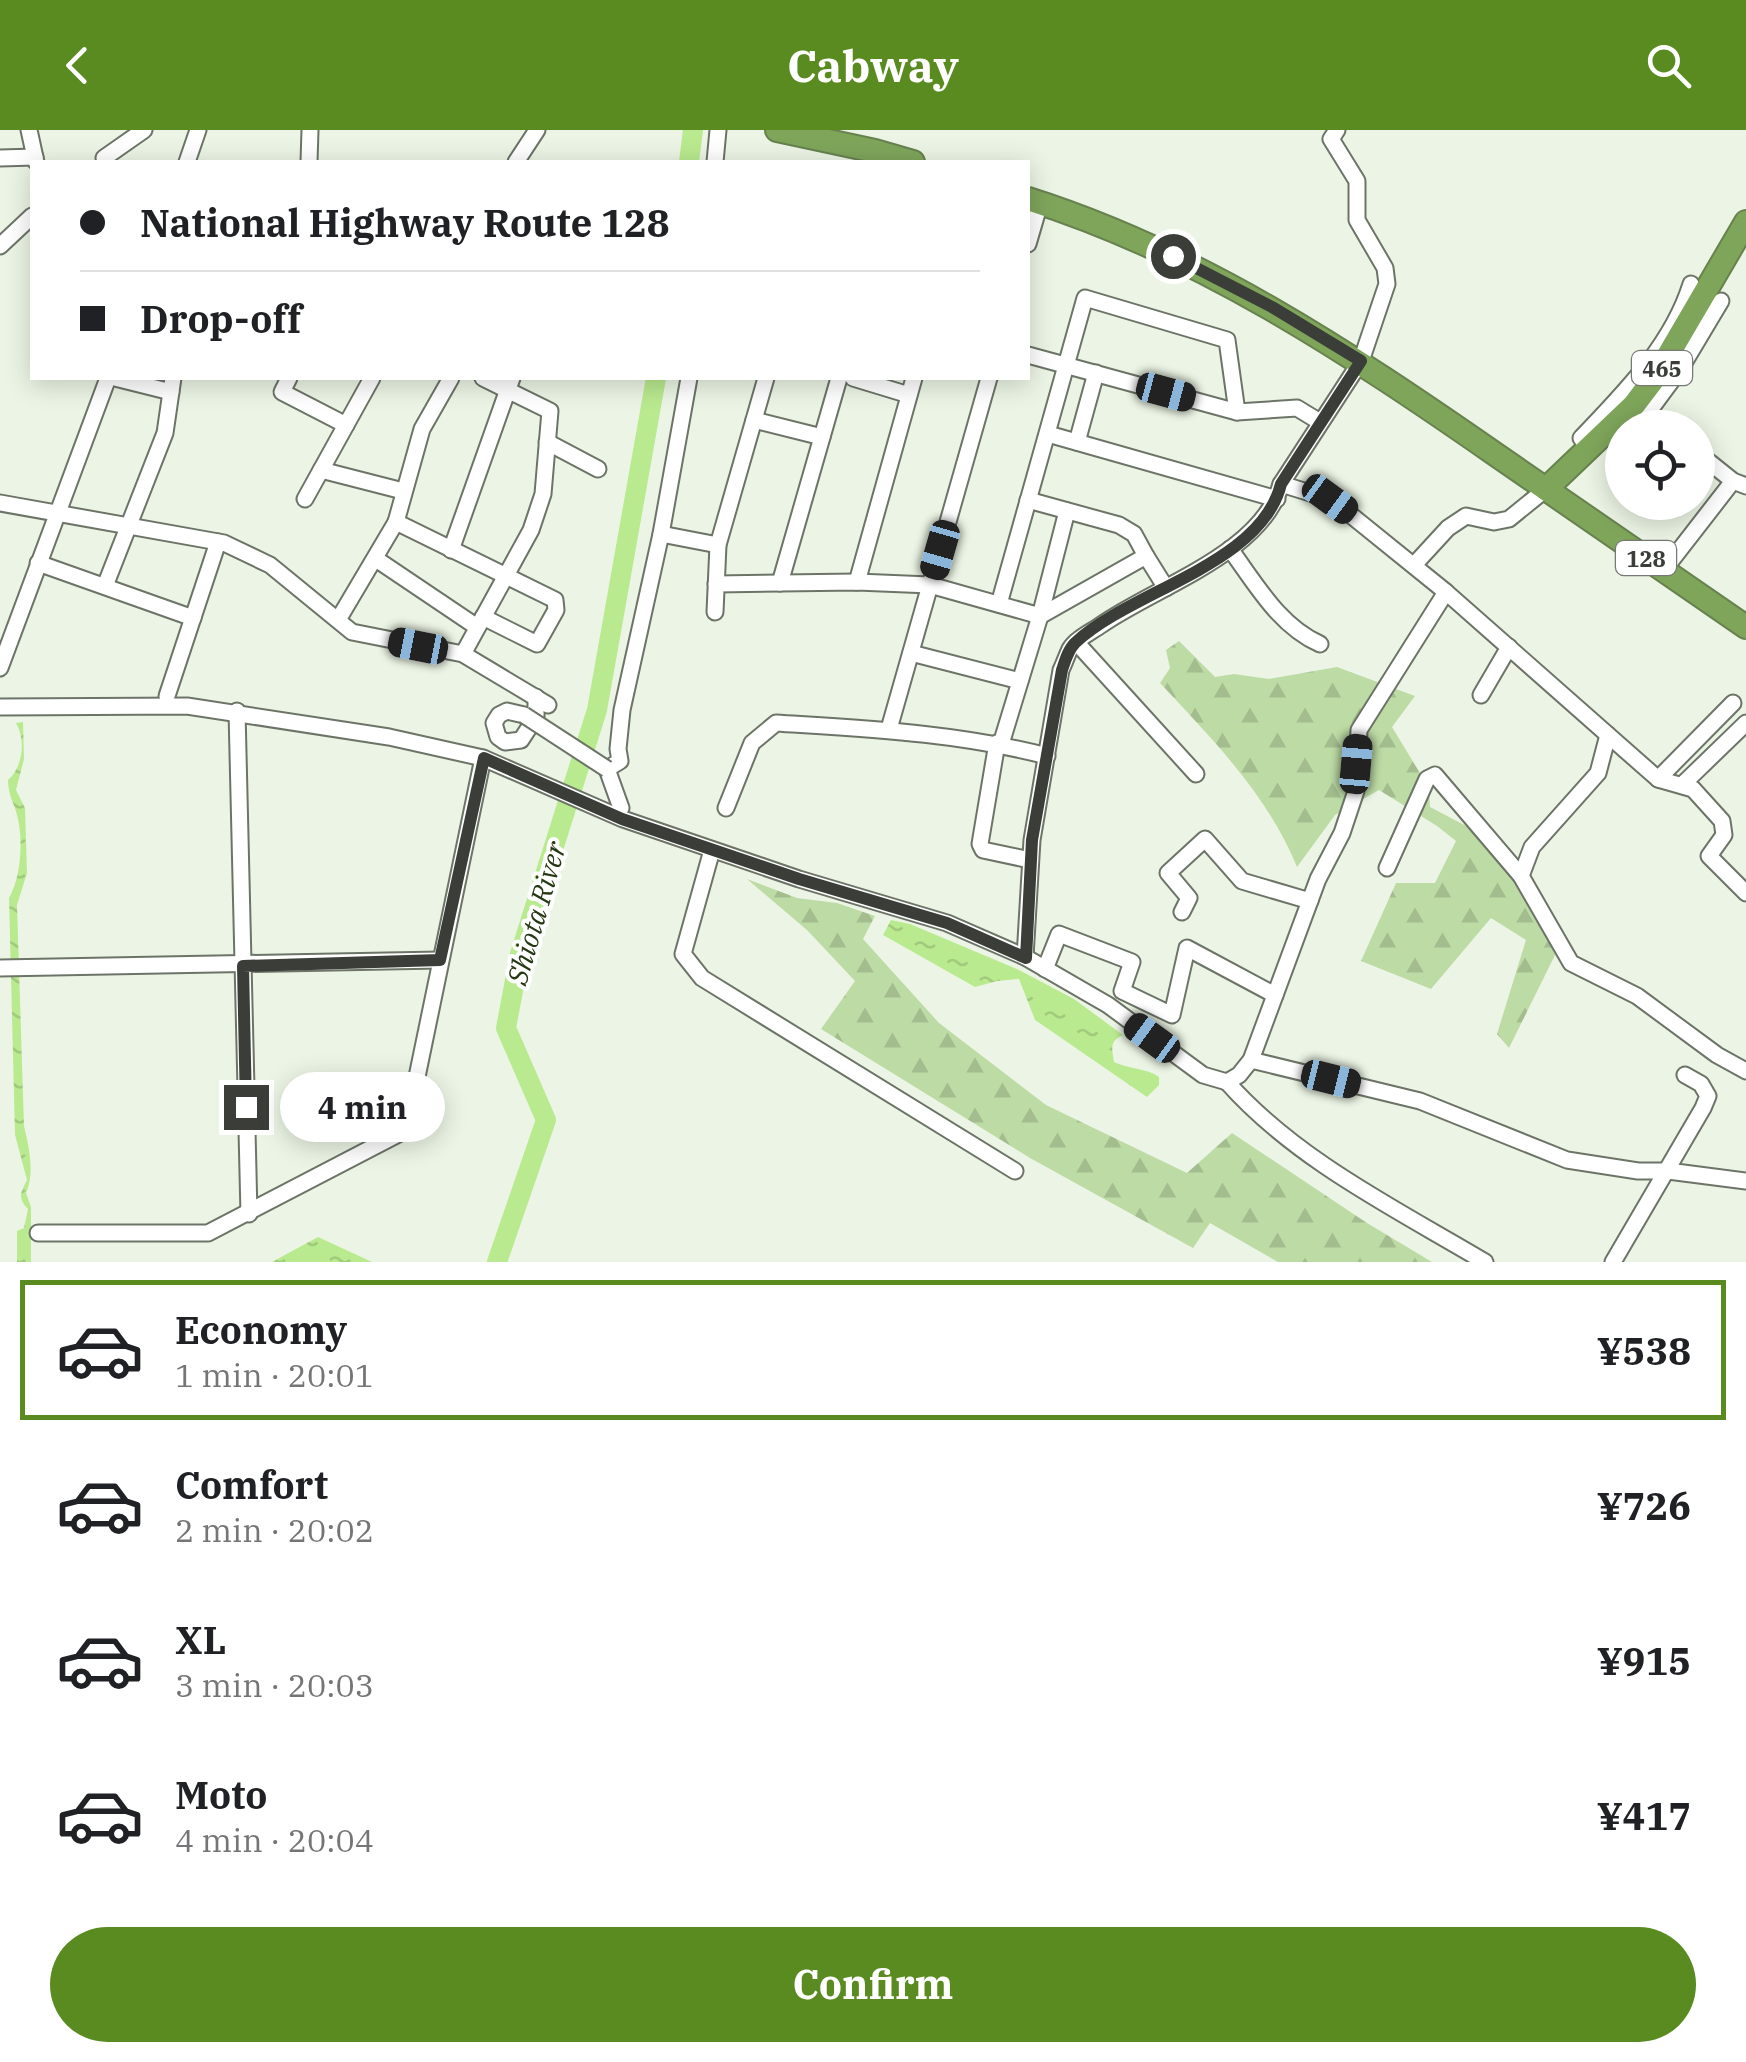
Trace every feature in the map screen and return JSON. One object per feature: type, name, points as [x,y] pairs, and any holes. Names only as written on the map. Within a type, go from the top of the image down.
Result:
[{"type":"highway","points":[[777,130],[907,160]]},
{"type":"highway","name":"128","points":[[1034,201],[1173,256],[1272,307],[1361,361],[1746,627]]},
{"type":"highway","name":"465","points":[[1546,489],[1635,405],[1677,345],[1746,222]]},
{"type":"street","points":[[0,158],[36,160],[29,130]]},
{"type":"street","points":[[104,158],[144,130]]},
{"type":"street","points":[[188,160],[198,130]]},
{"type":"street","points":[[309,160],[310,130]]},
{"type":"street","points":[[517,160],[537,130]]},
{"type":"street","points":[[715,160],[718,130]]},
{"type":"street","points":[[1026,958],[1030,860],[1062,670],[1076,642],[1120,611],[1230,549],[1263,520],[1361,361],[1387,284],[1385,268],[1358,220],[1356,181],[1331,139],[1337,130]]},
{"type":"street","points":[[1030,230],[1034,201]]},
{"type":"street","points":[[0,246],[30,218]]},
{"type":"street","points":[[1635,405],[1648,362],[1684,308],[1691,284]]},
{"type":"street","points":[[999,604],[1085,298],[1226,340],[1237,412]]},
{"type":"street","points":[[1635,405],[1681,368],[1722,301]]},
{"type":"street","points":[[1030,356],[1237,412],[1297,408],[1320,422]]},
{"type":"street","points":[[1077,442],[1096,373]]},
{"type":"street","points":[[0,668],[57,512],[111,380]]},
{"type":"street","points":[[104,586],[164,432],[172,385],[129,380]]},
{"type":"street","points":[[288,380],[282,392],[346,425]]},
{"type":"street","points":[[305,500],[371,380]]},
{"type":"street","points":[[338,620],[396,522],[422,429],[450,380]]},
{"type":"street","points":[[607,770],[620,761],[622,710],[661,534],[688,380]]},
{"type":"street","points":[[715,612],[718,545],[765,380]]},
{"type":"street","points":[[780,583],[838,380]]},
{"type":"street","points":[[860,380],[910,395]]},
{"type":"street","points":[[858,582],[914,380]]},
{"type":"street","points":[[889,729],[988,380]]},
{"type":"street","points":[[451,550],[509,383],[550,411],[543,494],[531,530],[464,654]]},
{"type":"street","points":[[1635,405],[1641,410]]},
{"type":"street","points":[[754,420],[822,437]]},
{"type":"street","points":[[1048,434],[1279,491],[1330,499],[1446,592],[1658,779],[1693,789],[1722,821],[1724,834],[1709,856],[1746,893]]},
{"type":"street","points":[[547,442],[598,469]]},
{"type":"street","points":[[1664,570],[1739,484],[1715,466]]},
{"type":"street","points":[[321,470],[403,491]]},
{"type":"street","points":[[1414,566],[1448,528],[1466,516],[1494,522],[1510,519],[1546,489]]},
{"type":"street","points":[[1028,500],[1119,525],[1134,534],[1166,588]]},
{"type":"street","points":[[0,503],[218,542],[270,565],[352,632],[464,654],[542,701],[536,718],[521,740],[505,742],[498,736],[494,723],[498,715],[507,710],[524,716],[607,770],[622,814]]},
{"type":"street","points":[[1030,860],[983,850],[980,844],[999,744],[1040,616],[1067,511]]},
{"type":"street","points":[[376,559],[480,622],[537,644],[556,610],[554,600],[396,522]]},
{"type":"street","points":[[661,534],[718,545]]},
{"type":"street","points":[[168,696],[218,542]]},
{"type":"street","points":[[1230,549],[1276,611],[1299,635],[1320,644]]},
{"type":"street","points":[[716,584],[930,585],[1040,616],[1146,556]]},
{"type":"street","points":[[38,563],[192,618]]},
{"type":"street","points":[[1227,1082],[1251,1060],[1310,900],[1342,833],[1356,792],[1359,730],[1446,592]]},
{"type":"street","points":[[1076,642],[1196,774]]},
{"type":"street","points":[[1481,696],[1510,647]]},
{"type":"street","points":[[911,653],[1020,682]]},
{"type":"street","points":[[1658,779],[1733,703]]},
{"type":"street","points":[[0,708],[186,706],[389,737],[491,761],[712,850],[947,923],[1026,958],[1108,1005],[1204,1076],[1227,1082],[1251,1110],[1334,1172],[1484,1262]]},
{"type":"street","points":[[237,712],[249,1214]]},
{"type":"street","points":[[1682,785],[1746,722]]},
{"type":"street","points":[[726,808],[752,742],[776,724],[889,729],[999,744],[1048,756]]},
{"type":"street","points":[[1521,876],[1532,847],[1598,773],[1608,735]]},
{"type":"street","points":[[38,1233],[208,1232],[406,1130],[440,960],[491,761]]},
{"type":"street","points":[[1386,868],[1431,774],[1437,776],[1521,876],[1571,963],[1637,996],[1717,1056],[1746,1071]]},
{"type":"street","points":[[1182,912],[1189,898],[1168,873],[1205,839],[1242,881],[1310,900]]},
{"type":"street","points":[[712,850],[683,954],[702,978],[1014,1171]]},
{"type":"street","points":[[1045,969],[1059,934],[1132,962],[1122,992],[1172,1015],[1186,948],[1276,995]]},
{"type":"street","points":[[4,968],[440,960]]},
{"type":"street","points":[[1251,1060],[1420,1102],[1567,1160],[1638,1171],[1746,1180]]},
{"type":"street","points":[[1612,1262],[1708,1096],[1701,1084],[1685,1075]]},
{"type":"green space","points":[[1179,641],[1215,677],[1234,674],[1269,679],[1337,667],[1415,696],[1392,727],[1429,788],[1430,807],[1472,829],[1522,889],[1557,951],[1509,1048],[1497,1034],[1526,940],[1491,918],[1431,989],[1361,961],[1396,883],[1435,883],[1456,841],[1379,790],[1335,815],[1297,867],[1285,840],[1254,792],[1160,683],[1170,668],[1166,650]]},
{"type":"green space","points":[[747,879],[797,898],[837,903],[875,916],[863,939],[939,1023],[1046,1105],[1187,1173],[1232,1133],[1432,1262],[1278,1262],[1210,1223],[1193,1248],[1030,1158],[821,1029],[855,981],[807,930]]},
{"type":"water","points":[[23,722],[24,759],[16,790],[25,808],[27,873],[17,905],[24,1126],[31,1169],[26,1193],[31,1207],[31,1262],[17,1262],[17,1231],[24,1228],[28,1209],[21,1198],[27,1180],[15,1135],[9,898],[21,849],[8,780],[20,761],[21,737],[16,723]]},
{"type":"water","points":[[891,920],[910,924],[1019,970],[1074,999],[1123,1035],[1113,1043],[1114,1062],[1154,1074],[1159,1077],[1159,1085],[1147,1097],[1035,1020],[1019,979],[975,987],[883,935]]},
{"type":"water","points":[[318,1237],[372,1262],[272,1262]]},
{"type":"waterway","name":"Shiota River","points":[[689,160],[693,130]]},
{"type":"waterway","name":"Shiota River","points":[[497,1262],[546,1120],[506,1028],[520,954],[597,710],[656,380]]},
{"type":"route","points":[[246,1107],[243,966],[440,960],[484,758],[622,819],[799,879],[947,923],[1026,958],[1032,840],[1062,670],[1072,646],[1120,611],[1230,549],[1263,520],[1277,499],[1281,484],[1361,361],[1272,307],[1173,256]]}]
